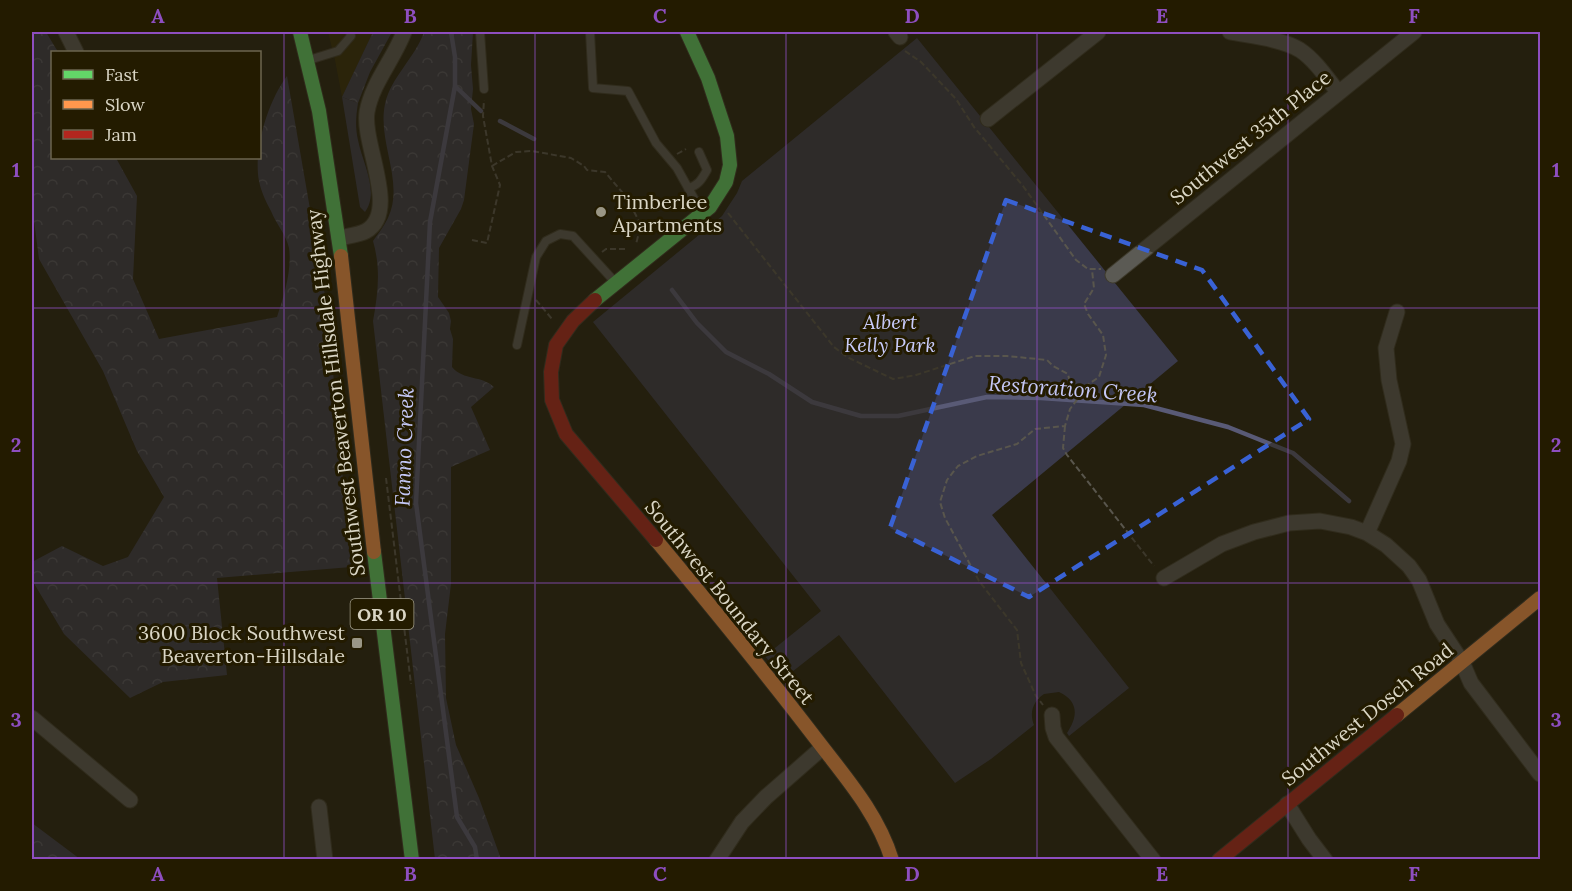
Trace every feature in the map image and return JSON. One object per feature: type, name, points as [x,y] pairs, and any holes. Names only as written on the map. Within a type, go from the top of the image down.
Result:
[{"type":"street","points":[[66,32],[76,51]]},
{"type":"street","name":"Southwest Beaverton Hillsdale Highway","points":[[300,32],[320,111],[339,238],[380,604],[412,860]]},
{"type":"street","points":[[339,238],[366,232],[374,224],[380,210],[381,191],[368,139],[367,112],[373,93],[404,32]]},
{"type":"street","points":[[687,32],[711,85],[731,157],[727,180],[717,199]]},
{"type":"street","points":[[988,119],[1098,32]]},
{"type":"street","points":[[1230,32],[1289,45],[1299,50],[1315,64],[1338,92]]},
{"type":"street","name":"Southwest 35th Place","points":[[1113,275],[1414,32]]},
{"type":"street","name":"Southwest Boundary Street","points":[[717,199],[584,309],[567,328],[556,346],[551,367],[549,387],[552,404],[566,434],[768,676],[822,748],[874,818],[888,844],[892,860]]},
{"type":"street","points":[[1367,533],[1399,460],[1403,444],[1389,380],[1386,348],[1397,312]]},
{"type":"street","points":[[1164,578],[1222,544],[1254,532],[1289,523],[1320,521],[1351,527],[1367,533],[1386,545],[1409,566],[1419,580],[1437,624],[1462,662],[1471,683],[1540,774]]},
{"type":"street","name":"Southwest Dosch Road","points":[[1219,860],[1540,598]]},
{"type":"street","points":[[1052,715],[1056,736],[1153,860]]},
{"type":"street","points":[[32,718],[130,800]]},
{"type":"street","points":[[717,860],[742,822],[766,797],[822,748]]},
{"type":"street","points":[[1287,804],[1325,860]]},
{"type":"street","points":[[319,807],[325,860]]},
{"type":"lane","points":[[308,60],[338,51],[351,36],[350,32]]},
{"type":"lane","points":[[480,32],[484,89]]},
{"type":"lane","points":[[590,32],[593,88],[628,91],[656,143],[677,168],[702,213]]},
{"type":"lane","points":[[688,188],[702,180],[707,170],[699,152]]},
{"type":"lane","points":[[517,345],[536,257],[546,241],[560,234],[573,236],[616,283]]},
{"type":"path","points":[[898,34],[895,41],[912,58],[921,62],[956,99],[974,127],[1023,186],[1076,260],[1092,270],[1094,288],[1084,304],[1088,314],[1101,331],[1106,355],[1099,377],[1077,392]]},
{"type":"path","points":[[472,240],[487,243],[500,185],[492,166],[483,116],[484,107]]},
{"type":"path","points":[[677,154],[686,149]]},
{"type":"path","points":[[492,166],[516,152],[532,151],[571,158],[587,170],[605,172],[627,198],[641,225],[635,249],[606,249],[594,259]]},
{"type":"path","points":[[717,199],[834,347],[847,357],[893,379],[916,375],[975,356],[1047,360],[1068,374],[1070,383],[1079,397],[1071,408],[1065,426],[1064,448],[1067,455],[1164,578]]},
{"type":"path","points":[[541,306],[556,323]]},
{"type":"path","points":[[1052,715],[1036,696],[1021,663],[1017,630],[979,581],[945,518],[940,502],[947,480],[958,466],[977,456],[1017,444],[1035,429],[1065,426]]},
{"type":"path","points":[[385,468],[412,693]]},
{"type":"highlighted area","points":[[1006,200],[1202,270],[1309,419],[1029,597],[890,528]]},
{"type":"shaded area","points":[[328,32],[373,32],[342,97],[335,60]]},
{"type":"green space","points":[[46,32],[57,51],[51,51],[51,159],[117,159],[137,196],[133,279],[159,339],[277,317],[285,292],[290,257],[289,248],[261,189],[258,159],[261,159],[261,137],[268,112],[287,76],[327,307],[351,567],[217,578],[227,675],[163,682],[130,698],[64,634],[32,580],[32,562],[62,546],[103,566],[128,557],[164,497],[137,451],[103,371],[39,259],[32,205],[32,34]]},
{"type":"green space","points":[[373,32],[392,32],[370,72],[358,103],[342,97]]},
{"type":"green space","points":[[424,32],[473,32],[471,109],[474,124],[464,200],[439,248],[438,297],[449,313],[451,321],[452,367],[462,374],[489,383],[494,387],[471,407],[490,450],[451,467],[451,584],[445,634],[446,698],[456,745],[479,798],[501,859],[435,859],[373,321],[378,281],[373,241],[388,218],[394,190],[384,133],[385,104],[392,85]]},
{"type":"green space","name":"Albert Kelly Park","points":[[917,38],[1178,361],[992,515],[1129,688],[1069,736],[1067,733],[1075,715],[1073,705],[1066,696],[1059,692],[1044,694],[1033,708],[1034,725],[991,759],[955,783],[839,635],[783,679],[765,656],[821,611],[593,322],[722,216],[742,181]]},
{"type":"green space","points":[[342,97],[358,103],[357,135],[369,177],[371,195],[365,212],[360,207]]},
{"type":"green space","points":[[32,823],[80,859],[32,859]]},
{"type":"waterway","name":"Fanno Creek","points":[[451,32],[455,57],[455,86],[430,222],[416,503],[457,817],[475,847],[477,860]]},
{"type":"waterway","name":"Restoration Creek","points":[[455,86],[481,111]]},
{"type":"waterway","name":"Restoration Creek","points":[[500,121],[534,139]]},
{"type":"waterway","name":"Restoration Creek","points":[[672,290],[697,323],[726,352],[769,374],[812,402],[861,416],[898,416],[987,397],[1144,405],[1228,427],[1293,453],[1349,501]]},
{"type":"traffic: fast","points":[[300,32],[319,111],[341,256]]},
{"type":"traffic: fast","points":[[595,300],[710,207],[726,182],[730,165],[727,136],[708,78],[687,32]]},
{"type":"traffic: fast","points":[[374,552],[412,860]]},
{"type":"traffic: slow","points":[[341,256],[374,552]]},
{"type":"traffic: slow","points":[[656,540],[758,664],[850,783],[870,812],[892,860]]},
{"type":"traffic: slow","points":[[1397,715],[1540,598]]},
{"type":"traffic: jam","points":[[595,300],[573,321],[556,345],[551,372],[552,400],[566,434],[656,540]]},
{"type":"traffic: jam","points":[[1219,860],[1397,715]]},
{"type":"place","name":"Timberlee Apartments","points":[[601,212]]},
{"type":"place","name":"3600 Block Southwest Beaverton-Hillsdale","points":[[357,643]]}]
